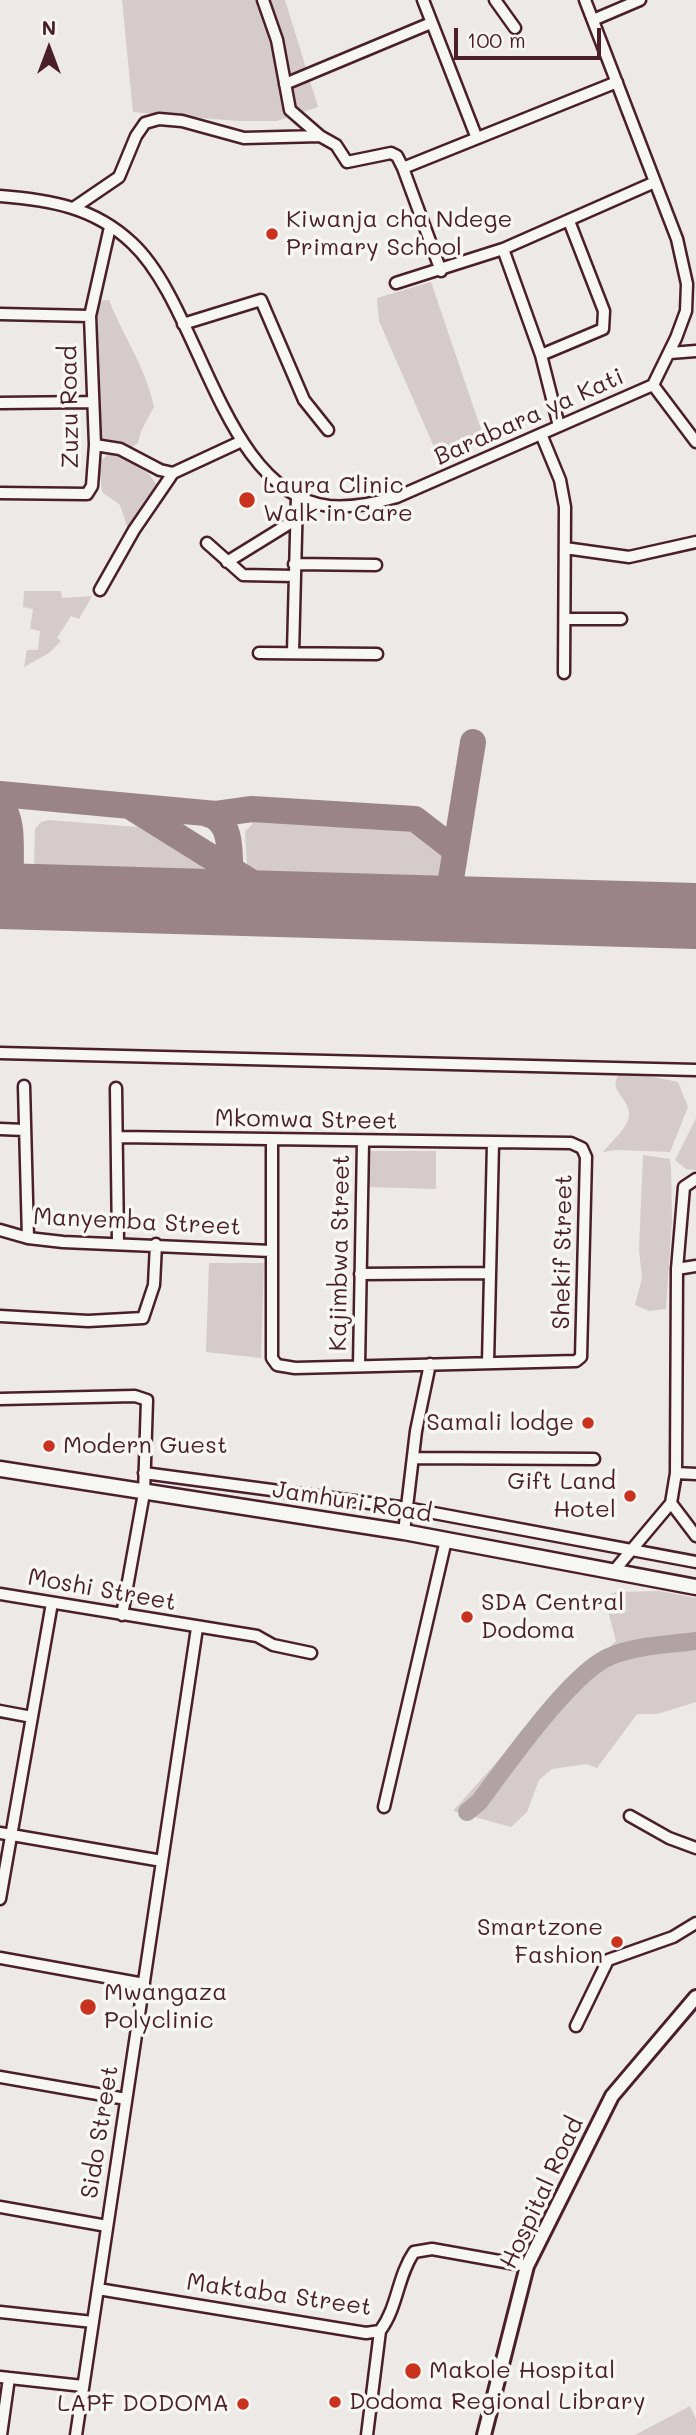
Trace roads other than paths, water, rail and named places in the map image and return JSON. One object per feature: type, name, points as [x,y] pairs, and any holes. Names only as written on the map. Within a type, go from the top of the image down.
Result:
[{"type":"main road","name":"Jamhuri Road","points":[[0,1469],[404,1532],[696,1587]]},
{"type":"street","points":[[263,0],[276,40],[290,110],[320,136],[336,145],[347,162],[391,153],[397,156],[440,271]]},
{"type":"street","points":[[423,0],[476,136]]},
{"type":"street","points":[[495,0],[515,27]]},
{"type":"street","name":"Barabara ya Kati","points":[[0,196],[47,200],[75,207],[132,243],[162,279],[242,441],[263,470],[297,496],[328,506],[377,502],[397,497],[653,385],[670,353],[686,311],[687,284],[677,239],[586,0]]},
{"type":"street","points":[[593,20],[640,0]]},
{"type":"street","points":[[285,84],[431,23]]},
{"type":"street","points":[[403,168],[476,136],[617,82]]},
{"type":"street","points":[[75,207],[119,177],[136,136],[150,121],[182,121],[244,138],[320,136]]},
{"type":"street","points":[[396,283],[503,249],[655,182]]},
{"type":"street","points":[[541,355],[598,332],[605,323],[604,311],[569,220]]},
{"type":"street","name":"Zuzu Road","points":[[0,493],[87,494],[92,486],[95,445],[90,316],[110,227]]},
{"type":"street","points":[[503,249],[541,355],[559,426]]},
{"type":"street","points":[[183,324],[261,300],[304,400],[328,430]]},
{"type":"street","points":[[0,314],[90,316]]},
{"type":"street","points":[[670,353],[696,351]]},
{"type":"street","points":[[653,385],[696,442]]},
{"type":"street","points":[[0,403],[92,402]]},
{"type":"street","points":[[541,434],[560,480],[565,507],[564,673]]},
{"type":"street","points":[[100,590],[134,530],[173,473],[242,441]]},
{"type":"street","points":[[95,445],[120,449],[160,470],[173,473]]},
{"type":"street","points":[[293,653],[297,496]]},
{"type":"street","points":[[227,562],[295,520]]},
{"type":"street","points":[[565,548],[629,557],[696,542]]},
{"type":"street","points":[[207,543],[243,575],[294,576]]},
{"type":"street","points":[[294,564],[376,565]]},
{"type":"street","points":[[565,619],[621,619]]},
{"type":"street","points":[[259,653],[377,654]]},
{"type":"street","points":[[0,1053],[696,1070]]},
{"type":"street","points":[[24,1086],[24,1130],[28,1147],[28,1238]]},
{"type":"street","points":[[116,1088],[118,1243]]},
{"type":"street","points":[[0,1129],[24,1130]]},
{"type":"street","name":"Mkomwa Street","points":[[118,1137],[493,1143]]},
{"type":"street","points":[[272,1141],[272,1358],[277,1365],[295,1367],[488,1363],[493,1143]]},
{"type":"street","name":"Kajimbwa Street","points":[[359,1366],[362,1142]]},
{"type":"street","name":"Shekif Street","points":[[488,1363],[576,1361],[581,1357],[586,1157],[582,1148],[571,1143],[493,1143]]},
{"type":"street","points":[[613,1572],[671,1503],[676,1473],[677,1269],[684,1187],[696,1179]]},
{"type":"street","name":"Manyemba Street","points":[[0,1230],[28,1238],[271,1251]]},
{"type":"street","points":[[0,1316],[88,1321],[143,1318],[154,1285],[156,1244]]},
{"type":"street","points":[[677,1269],[696,1266]]},
{"type":"street","points":[[360,1273],[490,1273]]},
{"type":"street","points":[[404,1532],[412,1458],[429,1364]]},
{"type":"street","points":[[0,1399],[135,1396],[147,1400],[144,1493],[122,1615]]},
{"type":"street","points":[[412,1458],[594,1459]]},
{"type":"street","points":[[144,1473],[407,1508],[631,1552],[696,1562]]},
{"type":"street","points":[[676,1473],[696,1474]]},
{"type":"street","points":[[671,1503],[696,1536]]},
{"type":"street","points":[[384,1807],[446,1540]]},
{"type":"street","name":"Moshi Street","points":[[0,1594],[257,1636],[273,1645],[311,1653]]},
{"type":"street","points":[[0,1899],[52,1603]]},
{"type":"street","name":"Sido Street","points":[[76,2435],[197,1628]]},
{"type":"street","points":[[0,1711],[32,1717]]},
{"type":"street","points":[[630,1816],[669,1838],[696,1848]]},
{"type":"street","points":[[0,1833],[162,1861]]},
{"type":"street","points":[[576,2026],[608,1960],[673,1937],[696,1923]]},
{"type":"street","points":[[0,1958],[144,1984]]},
{"type":"street","name":"Hospital Road","points":[[484,2435],[527,2266],[612,2096],[696,1997]]},
{"type":"street","points":[[0,2077],[126,2099]]},
{"type":"street","points":[[0,2207],[107,2226]]},
{"type":"street","name":"Maktaba Street","points":[[98,2290],[366,2333],[380,2331],[392,2315],[400,2284],[414,2252],[432,2249],[527,2266]]},
{"type":"street","points":[[0,2312],[93,2322]]},
{"type":"street","points":[[367,2435],[380,2331]]},
{"type":"street","points":[[1,2435],[5,2377],[83,2386]]},
{"type":"waterway","points":[[467,1812],[479,1802],[560,1699],[596,1665],[611,1656],[632,1650],[696,1641]]},
{"type":"place","name":"Kiwanja cha Ndege Primary School","points":[[272,234]]},
{"type":"place","name":"Laura Clinic Walk in Care","points":[[247,500]]},
{"type":"place","name":"Samali lodge","points":[[588,1423]]},
{"type":"place","name":"Modern Guest","points":[[49,1446]]},
{"type":"place","name":"Gift Land Hotel","points":[[630,1496]]},
{"type":"place","name":"SDA Central Dodoma","points":[[467,1617]]},
{"type":"place","name":"Smartzone Fashion","points":[[617,1942]]},
{"type":"place","name":"Mwangaza Polyclinic","points":[[88,2007]]},
{"type":"place","name":"Makole Hospital","points":[[413,2371]]},
{"type":"place","name":"Dodoma Regional Library","points":[[335,2402]]},
{"type":"place","name":"LAPF DODOMA","points":[[243,2404]]}]
